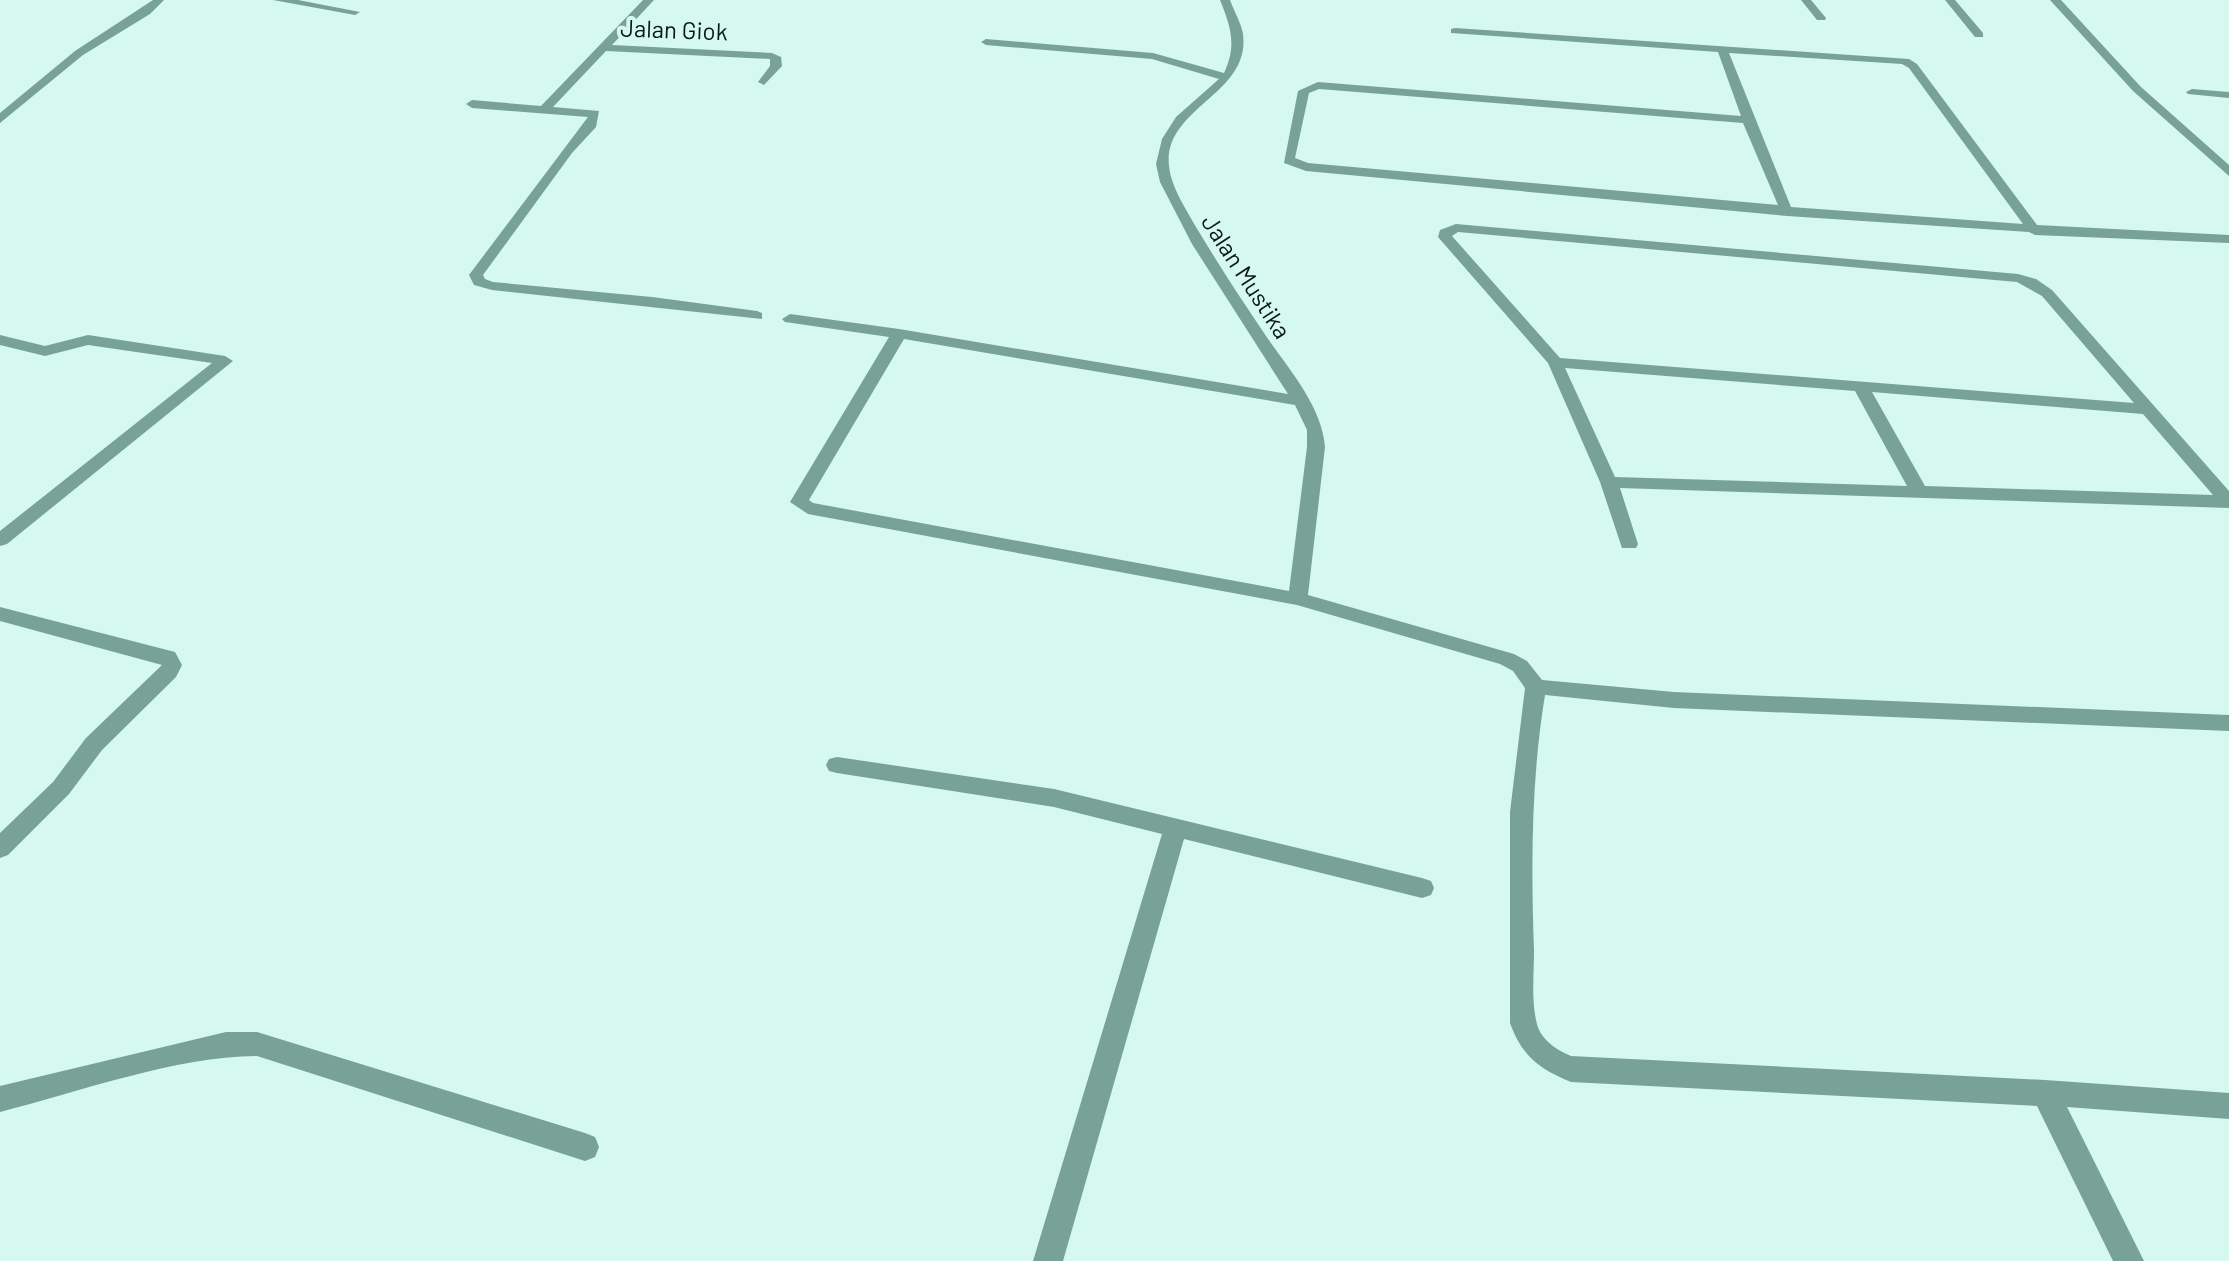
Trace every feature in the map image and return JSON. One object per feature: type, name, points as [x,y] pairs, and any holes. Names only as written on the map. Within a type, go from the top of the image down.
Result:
[{"type":"street","points":[[0,119],[79,53],[146,12],[159,0]]},
{"type":"street","points":[[278,0],[355,12]]},
{"type":"street","name":"Jalan Giok","points":[[605,48],[649,0]]},
{"type":"street","name":"Jalan Mustika","points":[[1225,0],[1235,20],[1241,50],[1237,63],[1172,131],[1162,166],[1165,181],[1177,206],[1301,401],[1315,430],[1316,447],[1298,599]]},
{"type":"street","points":[[1806,0],[1821,18]]},
{"type":"street","points":[[1950,0],[1979,35]]},
{"type":"street","points":[[2055,0],[2137,89],[2229,172]]},
{"type":"street","points":[[1455,31],[1890,58],[1910,63],[2035,231]]},
{"type":"street","points":[[986,42],[1153,56],[1226,77]]},
{"type":"street","points":[[546,108],[605,48]]},
{"type":"street","name":"Jalan Giok","points":[[605,48],[772,56],[777,59],[776,66],[764,82]]},
{"type":"street","points":[[1722,48],[1787,212]]},
{"type":"street","points":[[1748,120],[1318,85],[1304,91],[1288,160],[1298,166],[1787,212],[2035,231],[2229,239]]},
{"type":"street","points":[[2192,92],[2229,95]]},
{"type":"street","points":[[472,104],[595,114],[594,120],[568,150],[497,250],[483,263],[476,275],[479,282],[757,316]]},
{"type":"street","points":[[1629,544],[1609,482],[1555,362],[1445,237],[1446,231],[1456,228],[1688,246],[2018,278],[2031,282],[2047,293],[2228,502]]},
{"type":"street","points":[[790,319],[899,334],[1301,401]]},
{"type":"street","points":[[899,334],[799,498],[802,505],[1298,599],[1478,648],[1520,666],[1536,687],[1674,700],[2229,723]]},
{"type":"street","points":[[0,340],[45,351],[88,340],[225,361],[0,540]]},
{"type":"street","points":[[1555,362],[1862,389],[2146,409]]},
{"type":"street","points":[[1862,389],[1918,489]]},
{"type":"street","points":[[1609,482],[1918,489],[2228,502]]},
{"type":"street","points":[[0,614],[168,657],[172,665],[169,672],[94,744],[61,788],[0,848]]},
{"type":"street","points":[[1536,687],[1527,734],[1520,902],[1523,1023],[1529,1040],[1540,1054],[1571,1069],[2045,1093],[2229,1106]]},
{"type":"street","points":[[837,765],[1054,798],[1422,888]]},
{"type":"street","points":[[1048,1261],[1175,829]]},
{"type":"street","points":[[0,1099],[193,1050],[226,1044],[257,1044],[585,1147]]},
{"type":"street","points":[[2045,1093],[2129,1261]]}]
